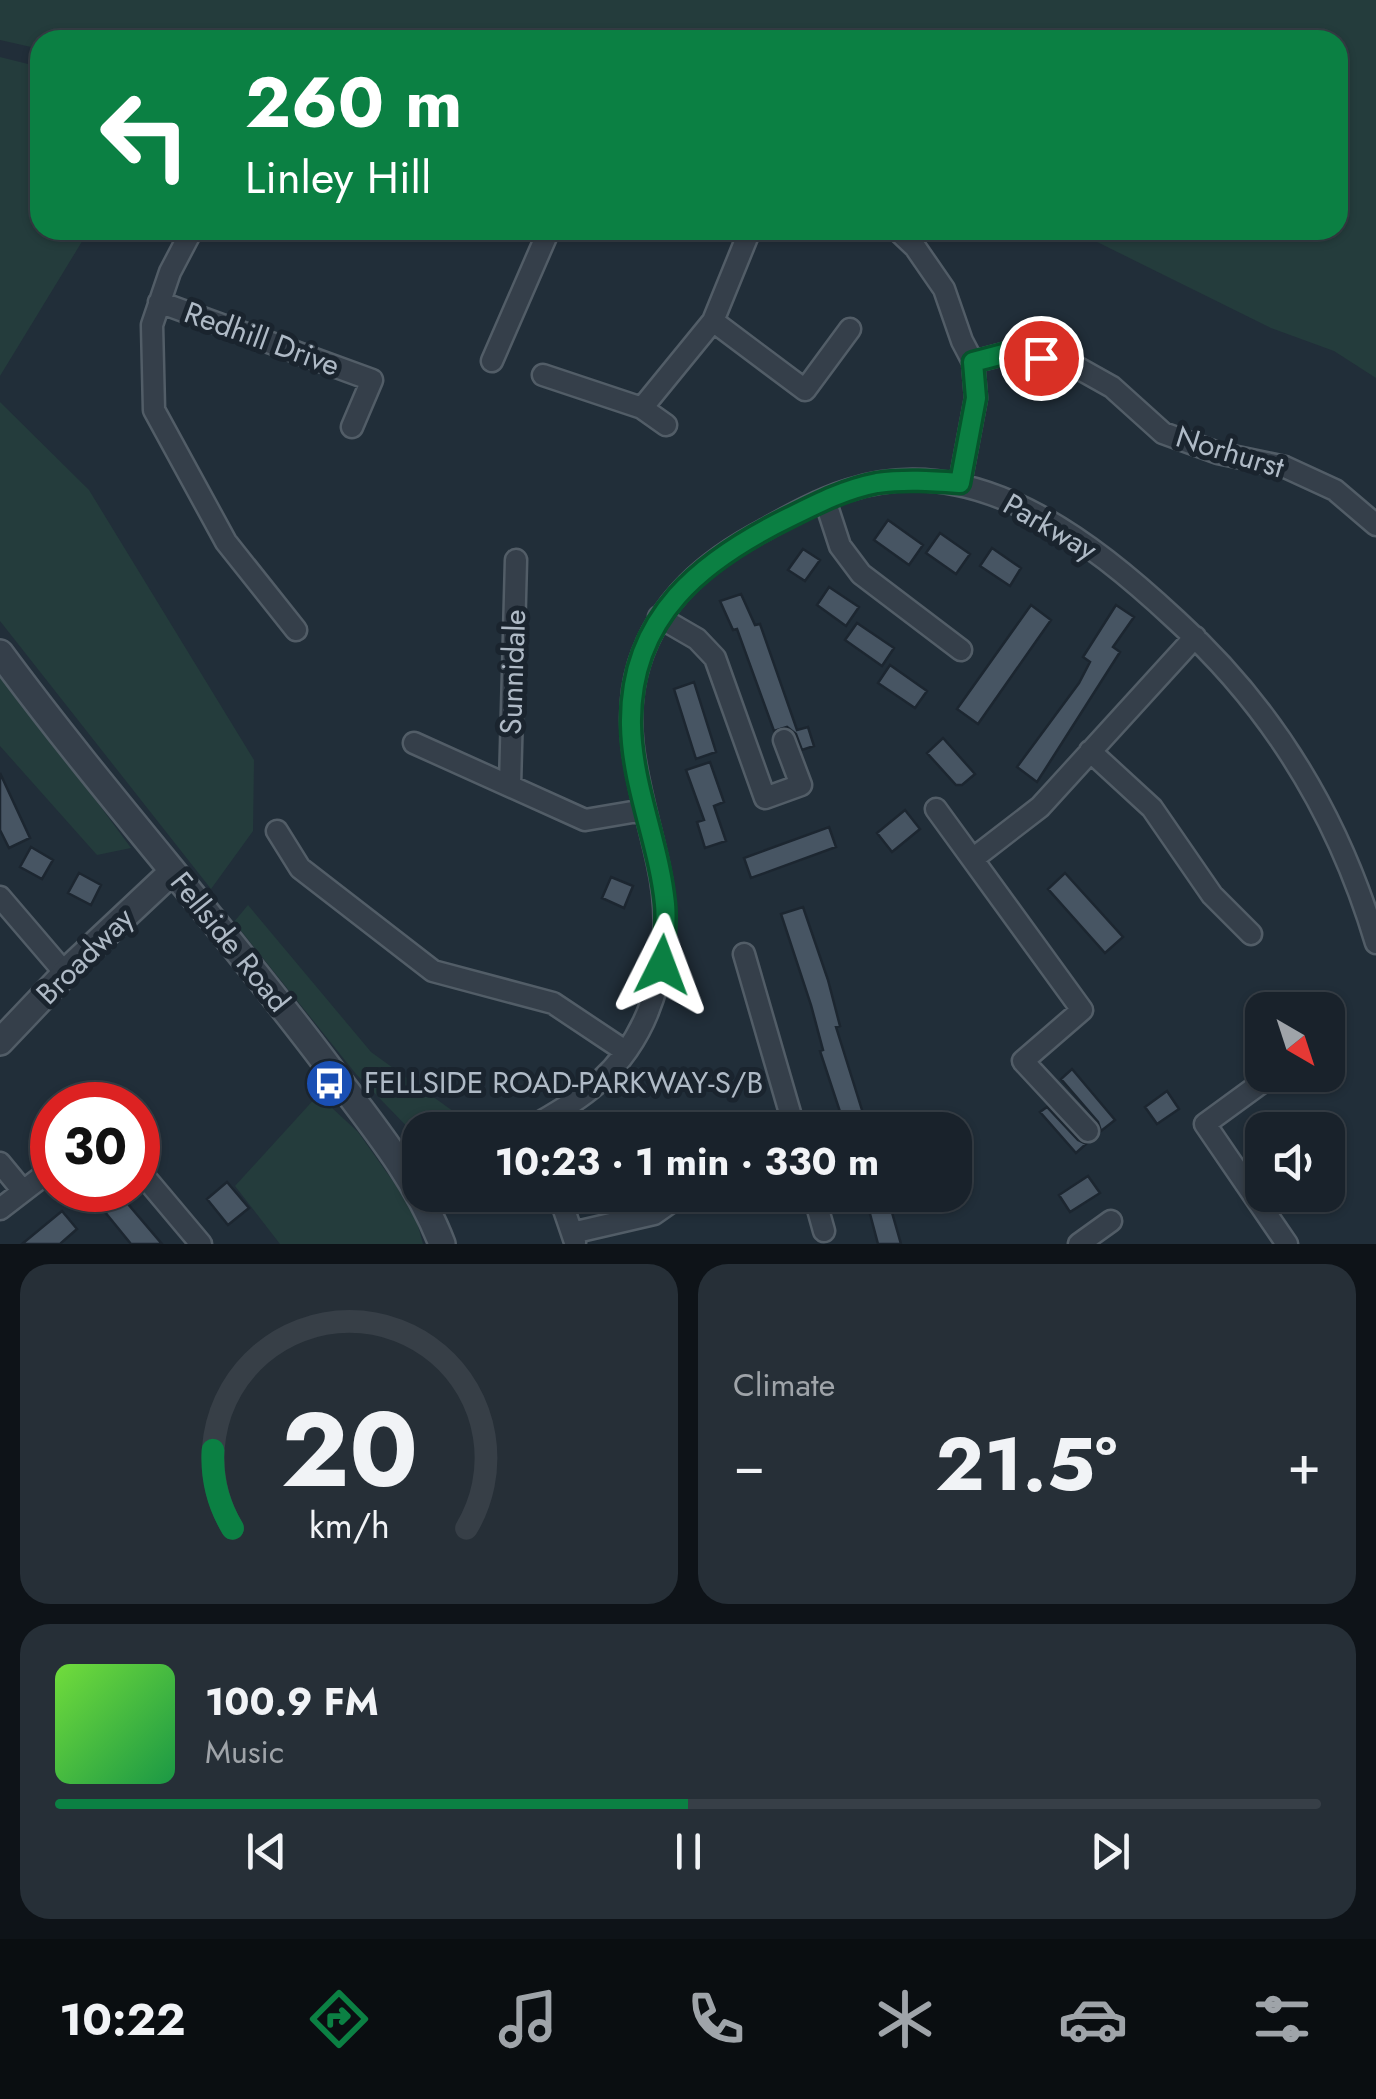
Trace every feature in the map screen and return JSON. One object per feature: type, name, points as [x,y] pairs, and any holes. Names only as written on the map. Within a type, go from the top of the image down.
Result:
[{"type":"street","points":[[187,240],[170,272],[152,325],[154,410],[226,542],[296,630]]},
{"type":"street","points":[[492,361],[545,240]]},
{"type":"street","points":[[642,408],[713,322],[746,240]]},
{"type":"street","points":[[908,240],[944,290],[973,362],[976,398],[960,483]]},
{"type":"street","name":"Redhill Drive","points":[[159,302],[372,380],[352,427]]},
{"type":"street","points":[[713,322],[805,390],[850,329]]},
{"type":"street","name":"Norhurst","points":[[973,362],[1011,352],[1072,364],[1112,387],[1163,433],[1218,452],[1286,467],[1335,490],[1376,525]]},
{"type":"street","points":[[543,375],[642,408],[666,425]]},
{"type":"street","name":"Parkway","points":[[555,1112],[592,1088],[625,1051],[652,1001],[664,950],[666,906],[633,756],[632,694],[642,654],[660,617],[691,578],[729,549],[824,500],[878,483],[960,483],[999,496],[1058,527],[1147,592],[1195,637],[1272,724],[1294,756],[1338,837],[1376,943]]},
{"type":"street","points":[[824,500],[840,546],[861,574],[961,650]]},
{"type":"street","name":"Sunnidale","points":[[510,785],[516,560]]},
{"type":"street","points":[[660,617],[698,638],[716,658],[765,798],[800,785],[784,740]]},
{"type":"street","points":[[974,858],[1040,807],[1195,637]]},
{"type":"street","name":"Fellside Road","points":[[0,653],[172,872],[271,990],[402,1167]]},
{"type":"street","name":"Sunnidale","points":[[414,743],[585,820],[644,810]]},
{"type":"street","points":[[1090,752],[1152,808],[1212,896],[1250,934]]},
{"type":"street","points":[[936,810],[1082,1010],[1023,1061],[1088,1131]]},
{"type":"street","points":[[277,832],[300,868],[434,970],[553,1004],[625,1051]]},
{"type":"street","name":"Broadway","points":[[0,1042],[65,973],[172,872]]},
{"type":"street","points":[[0,897],[65,973]]},
{"type":"street","points":[[744,954],[790,1112]]},
{"type":"street","points":[[1249,1092],[1205,1124],[1288,1244]]},
{"type":"street","points":[[0,1163],[23,1191]]},
{"type":"street","points":[[0,1209],[30,1186]]},
{"type":"street","points":[[160,1195],[201,1244]]},
{"type":"street","name":"Fellside Road","points":[[428,1212],[442,1244]]},
{"type":"street","points":[[564,1212],[574,1239],[657,1212]]},
{"type":"street","points":[[819,1212],[824,1231]]},
{"type":"street","points":[[1087,1242],[1111,1222]]},
{"type":"green space","points":[[0,0],[1376,0],[1376,378],[1334,351],[1271,328],[1093,240],[1348,240],[1348,30],[30,30],[30,47],[0,40]]},
{"type":"green space","points":[[0,57],[30,64],[30,240],[83,240],[0,376]]},
{"type":"green space","points":[[0,402],[89,490],[254,760],[253,831],[211,889],[0,621]]},
{"type":"green space","points":[[0,670],[131,848],[97,855],[0,746]]},
{"type":"green space","points":[[248,905],[371,1052],[454,1112],[402,1112],[402,1121],[356,1074],[234,922]]},
{"type":"green space","points":[[318,1095],[358,1132],[402,1194],[402,1212],[414,1212],[423,1244],[280,1244],[235,1186]]},
{"type":"building","points":[[888,520],[923,545],[909,565],[874,540]]},
{"type":"building","points":[[940,533],[970,554],[956,574],[926,553]]},
{"type":"building","points":[[992,548],[1021,568],[1010,586],[980,566]]},
{"type":"building","points":[[803,549],[820,560],[805,581],[788,570]]},
{"type":"building","points":[[829,587],[859,607],[846,626],[817,605]]},
{"type":"building","points":[[741,594],[755,625],[760,624],[797,730],[808,727],[814,746],[802,750],[796,734],[787,727],[774,731],[737,629],[733,630],[720,601]]},
{"type":"building","points":[[1031,605],[1051,620],[978,724],[957,709]]},
{"type":"building","points":[[1116,605],[1134,617],[1113,647],[1120,652],[1037,782],[1017,767],[1079,683],[1090,662],[1083,657]]},
{"type":"building","points":[[857,623],[894,648],[882,666],[845,640]]},
{"type":"building","points":[[890,665],[927,691],[915,708],[878,683]]},
{"type":"building","points":[[694,682],[716,752],[696,759],[674,689]]},
{"type":"building","points":[[943,738],[975,774],[962,785],[956,785],[927,753]]},
{"type":"building","points":[[710,762],[724,802],[714,806],[726,841],[705,848],[697,822],[704,820],[686,770]]},
{"type":"building","points":[[0,773],[30,838],[9,848],[0,830]]},
{"type":"building","points":[[905,810],[920,829],[892,852],[877,833]]},
{"type":"building","points":[[829,827],[836,847],[751,878],[744,858]]},
{"type":"building","points":[[31,847],[53,860],[42,879],[20,867]]},
{"type":"building","points":[[79,873],[101,885],[91,905],[68,893]]},
{"type":"building","points":[[1065,873],[1123,937],[1105,953],[1048,889]]},
{"type":"building","points":[[611,877],[633,886],[624,908],[602,898]]},
{"type":"building","points":[[803,907],[828,980],[840,1026],[836,1027],[863,1112],[840,1112],[781,914]]},
{"type":"building","points":[[1072,1069],[1115,1120],[1101,1131],[1098,1122],[1061,1079]]},
{"type":"building","points":[[1167,1091],[1179,1109],[1157,1124],[1145,1107]]},
{"type":"building","points":[[1047,1107],[1086,1144],[1076,1153],[1040,1112]]},
{"type":"building","points":[[1088,1176],[1100,1193],[1070,1212],[1059,1195]]},
{"type":"building","points":[[227,1182],[249,1208],[228,1225],[207,1199]]},
{"type":"building","points":[[61,1212],[77,1229],[60,1244],[22,1244]]},
{"type":"building","points":[[105,1212],[135,1212],[162,1244],[131,1244]]},
{"type":"building","points":[[870,1212],[892,1212],[901,1244],[878,1244]]},
{"type":"place","name":"FELLSIDE ROAD-PARKWAY-S/B","points":[[329,1083]]},
{"type":"route","points":[[662,965],[666,906],[633,756],[631,724],[638,668],[660,617],[691,578],[709,563],[824,500],[878,483],[960,483],[976,398],[973,362],[1011,352],[1041,358]]}]
